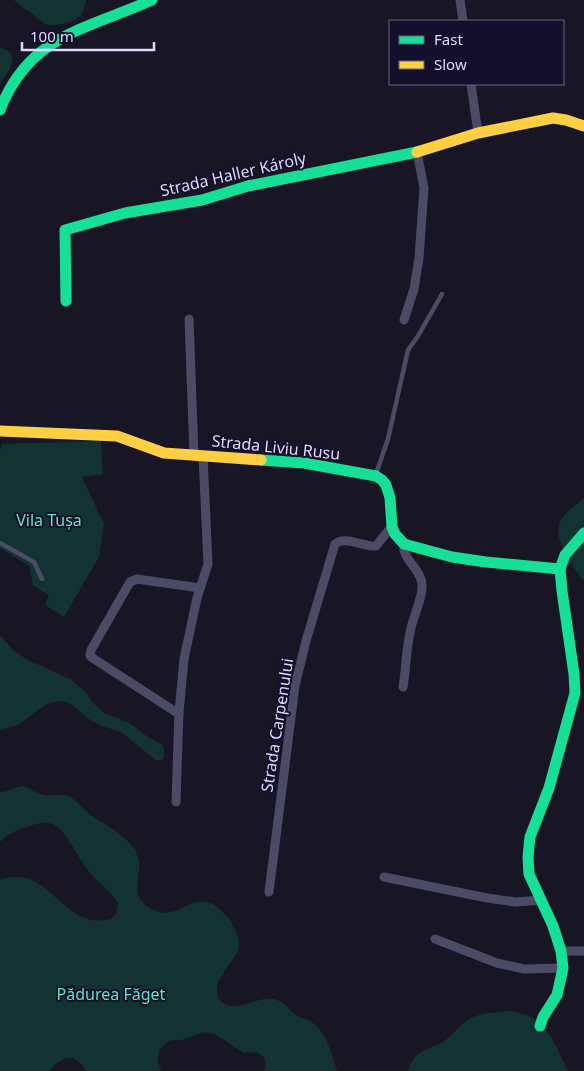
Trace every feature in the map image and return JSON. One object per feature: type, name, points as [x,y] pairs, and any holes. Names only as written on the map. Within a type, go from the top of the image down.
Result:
[{"type":"street","points":[[0,110],[19,74],[36,55],[57,40],[152,0]]},
{"type":"street","points":[[460,0],[463,20]]},
{"type":"street","points":[[471,85],[478,133]]},
{"type":"street","name":"Strada Haller Károly","points":[[66,300],[65,230],[126,213],[202,200],[248,186],[417,152],[478,133],[553,118],[584,126]]},
{"type":"street","points":[[404,320],[414,289],[419,258],[424,188],[417,152]]},
{"type":"street","points":[[176,802],[178,714],[184,660],[197,598],[208,564],[198,455],[189,319]]},
{"type":"street","name":"Strada Liviu Rusu","points":[[0,431],[117,436],[164,453],[304,463],[376,476]]},
{"type":"street","points":[[376,476],[382,479],[388,488],[392,526],[398,538],[404,544],[452,557],[560,569]]},
{"type":"street","name":"Strada Carpenului","points":[[268,892],[294,686],[335,544],[343,540],[376,546],[392,526]]},
{"type":"street","points":[[540,1026],[543,1017],[557,994],[562,968],[560,951],[553,926],[529,874],[528,857],[530,837],[549,788],[575,693],[560,569],[565,555],[584,533]]},
{"type":"street","points":[[404,544],[403,550],[416,568],[423,583],[410,632],[404,687]]},
{"type":"street","points":[[178,714],[90,655],[91,650],[130,582],[137,579],[200,588]]},
{"type":"street","points":[[384,877],[487,898],[516,902],[541,900]]},
{"type":"street","points":[[435,939],[497,963],[524,969],[562,968]]},
{"type":"street","points":[[560,951],[584,951]]},
{"type":"lane","points":[[376,476],[388,439],[408,350],[442,294]]},
{"type":"lane","points":[[0,543],[34,562],[42,579]]},
{"type":"green space","points":[[14,0],[86,0],[83,11],[78,18],[64,24],[49,25],[43,23]]},
{"type":"green space","points":[[0,47],[11,54],[12,63],[0,84]]},
{"type":"green space","name":"Vila Tușa","points":[[101,441],[103,474],[82,477],[104,524],[99,557],[64,617],[45,605],[49,595],[33,585],[29,566],[0,548],[0,451],[2,444]]},
{"type":"green space","points":[[584,498],[584,581],[574,569],[561,544],[559,527],[565,514]]},
{"type":"green space","points":[[0,635],[14,651],[26,659],[72,680],[104,713],[129,723],[162,745],[164,758],[156,760],[121,732],[102,726],[89,719],[66,702],[58,701],[45,705],[18,725],[0,730]]},
{"type":"green space","name":"Pădurea Făget","points":[[23,786],[41,794],[70,797],[93,817],[125,838],[133,847],[138,857],[137,887],[140,899],[146,906],[163,913],[201,902],[209,903],[222,911],[233,925],[239,947],[218,983],[217,993],[219,999],[227,1005],[233,1006],[268,999],[281,1002],[298,1016],[317,1027],[328,1045],[337,1071],[264,1071],[265,1061],[262,1055],[254,1052],[244,1053],[223,1039],[204,1032],[184,1040],[175,1040],[165,1044],[160,1050],[158,1057],[161,1071],[86,1071],[79,1062],[66,1058],[49,1071],[0,1071],[0,880],[17,877],[34,881],[84,918],[105,920],[111,918],[116,913],[118,904],[112,895],[90,873],[65,834],[56,826],[45,823],[38,824],[14,832],[0,842],[0,792]]},
{"type":"green space","points":[[509,1011],[529,1016],[543,1026],[553,1040],[568,1071],[408,1071],[409,1066],[418,1054],[443,1042],[469,1019],[482,1014]]},
{"type":"traffic: fast","points":[[0,110],[12,85],[27,65],[44,50],[62,38],[83,28],[152,0]]},
{"type":"traffic: fast","points":[[66,301],[65,230],[125,213],[202,200],[248,186],[417,152]]},
{"type":"traffic: fast","points":[[261,460],[304,463],[376,476],[386,485],[390,498],[392,527],[395,534],[404,544],[452,557],[560,569]]},
{"type":"traffic: fast","points":[[540,1026],[543,1017],[557,995],[563,968],[561,951],[553,926],[529,874],[528,857],[530,837],[549,788],[575,693],[560,569],[565,555],[584,533]]},
{"type":"traffic: slow","points":[[417,152],[478,133],[553,118],[584,126]]},
{"type":"traffic: slow","points":[[0,431],[117,436],[164,453],[261,460]]}]
